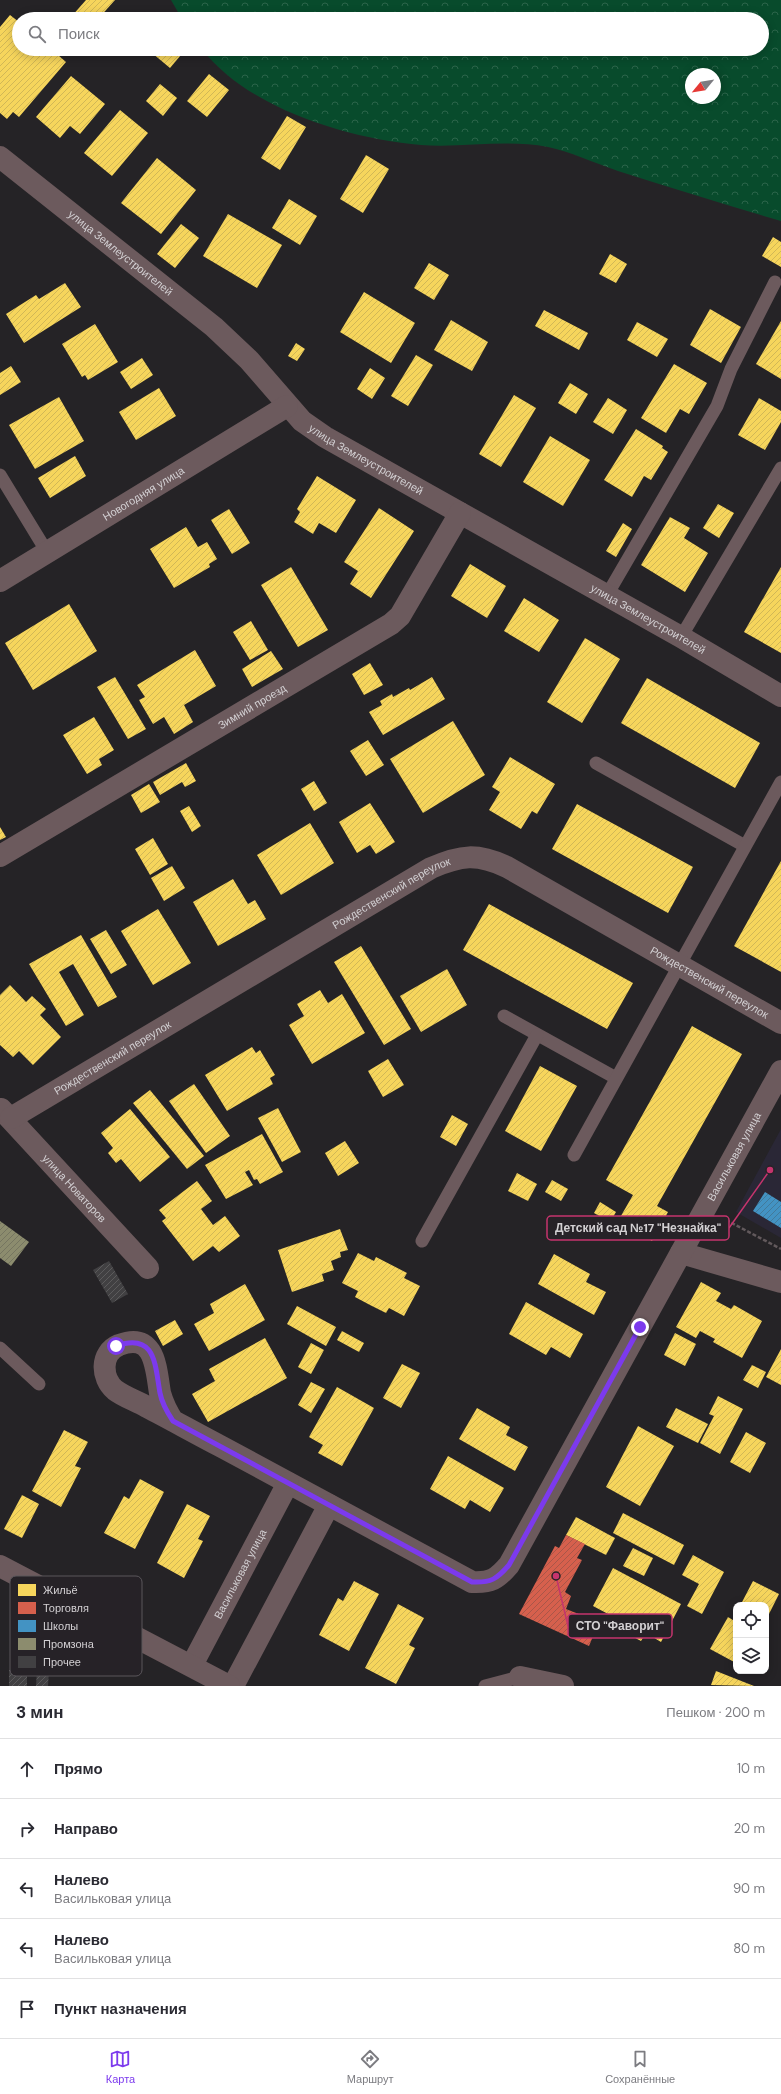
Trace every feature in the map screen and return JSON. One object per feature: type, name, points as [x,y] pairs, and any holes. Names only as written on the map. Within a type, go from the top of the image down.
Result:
[{"type":"street","name":"улица Землеустроителей","points":[[0,157],[214,327],[248,360],[287,406],[302,421],[325,437],[681,637],[781,696]]},
{"type":"street","name":"Новогодняя улица","points":[[0,581],[287,406]]},
{"type":"street","name":"Зимний проезд","points":[[0,856],[391,624],[400,616],[460,513]]},
{"type":"street","name":"Рождественский переулок","points":[[5,1113],[431,868],[462,857],[479,857],[507,867],[781,1022]]},
{"type":"street","name":"Васильковая улица","points":[[173,1421],[164,1408],[160,1394],[158,1367],[146,1347],[138,1342],[127,1342],[116,1346],[107,1355],[104,1366],[106,1378],[115,1390],[472,1582],[486,1583],[499,1576],[509,1565],[781,1071]]},
{"type":"street","name":"улица Новаторов","points":[[5,1113],[148,1268]]},
{"type":"street","points":[[680,1253],[781,1282]]},
{"type":"street","name":"Васильковая улица","points":[[192,1665],[288,1483]]},
{"type":"street","points":[[233,1686],[329,1505]]},
{"type":"street","points":[[0,1566],[19,1576]]},
{"type":"street","points":[[142,1639],[229,1686]]},
{"type":"street","points":[[520,1677],[563,1686]]},
{"type":"lane","points":[[607,595],[717,406],[731,370],[775,282]]},
{"type":"lane","points":[[681,637],[781,468]]},
{"type":"lane","points":[[0,475],[48,552]]},
{"type":"lane","points":[[596,763],[745,846]]},
{"type":"lane","points":[[574,1155],[678,964],[781,782]]},
{"type":"lane","points":[[504,1016],[616,1078]]},
{"type":"lane","points":[[422,1241],[537,1035]]},
{"type":"lane","points":[[0,1348],[39,1384]]},
{"type":"lane","points":[[485,1686],[520,1677]]},
{"type":"path","points":[[725,1220],[781,1250]]},
{"type":"shaded area","points":[[781,1129],[781,1238],[736,1212]]},
{"type":"green space","points":[[171,0],[781,0],[781,221],[618,171],[548,147],[516,144],[437,146],[393,142],[363,136],[332,128],[302,117],[273,104],[246,88],[222,70],[209,56],[769,56],[769,12],[178,12]]},
{"type":"building: Жильё","points":[[86,0],[115,0],[104,12],[75,12]]},
{"type":"building: Жильё","points":[[10,15],[12,17],[12,56],[59,56],[66,62],[19,117],[13,112],[7,119],[0,113],[0,27]]},
{"type":"building: Жильё","points":[[156,56],[180,56],[170,68]]},
{"type":"building: Жильё","points":[[209,74],[229,90],[207,117],[187,101]]},
{"type":"building: Жильё","points":[[71,76],[105,104],[80,134],[70,126],[60,138],[36,117]]},
{"type":"building: Жильё","points":[[160,84],[177,98],[163,116],[146,101]]},
{"type":"building: Жильё","points":[[120,110],[148,133],[112,176],[84,153]]},
{"type":"building: Жильё","points":[[287,116],[306,127],[280,170],[261,158]]},
{"type":"building: Жильё","points":[[366,155],[389,169],[363,213],[340,199]]},
{"type":"building: Жильё","points":[[157,158],[196,190],[161,234],[121,203]]},
{"type":"building: Жильё","points":[[289,199],[317,216],[300,245],[272,228]]},
{"type":"building: Жильё","points":[[228,214],[282,245],[257,288],[203,256]]},
{"type":"building: Жильё","points":[[181,224],[199,238],[175,268],[157,254]]},
{"type":"building: Жильё","points":[[773,237],[781,242],[781,267],[762,256]]},
{"type":"building: Жильё","points":[[610,254],[627,264],[616,283],[599,274]]},
{"type":"building: Жильё","points":[[429,263],[449,275],[434,300],[414,288]]},
{"type":"building: Жильё","points":[[65,283],[81,307],[24,343],[6,314],[36,295],[39,299]]},
{"type":"building: Жильё","points":[[364,292],[415,323],[391,363],[340,332]]},
{"type":"building: Жильё","points":[[710,309],[741,327],[721,363],[690,345]]},
{"type":"building: Жильё","points":[[544,310],[588,333],[579,350],[535,326]]},
{"type":"building: Жильё","points":[[451,320],[488,342],[472,371],[434,350]]},
{"type":"building: Жильё","points":[[781,321],[781,379],[756,364]]},
{"type":"building: Жильё","points":[[637,322],[668,339],[657,357],[627,340]]},
{"type":"building: Жильё","points":[[95,324],[118,362],[88,380],[85,375],[82,377],[62,344]]},
{"type":"building: Жильё","points":[[296,343],[305,349],[297,361],[288,356]]},
{"type":"building: Жильё","points":[[416,355],[433,365],[408,406],[391,396]]},
{"type":"building: Жильё","points":[[142,358],[153,375],[131,389],[120,372]]},
{"type":"building: Жильё","points":[[674,364],[707,383],[689,414],[680,409],[666,433],[641,418]]},
{"type":"building: Жильё","points":[[11,366],[21,382],[0,395],[0,373]]},
{"type":"building: Жильё","points":[[370,368],[385,378],[372,399],[357,389]]},
{"type":"building: Жильё","points":[[570,383],[588,394],[576,414],[558,403]]},
{"type":"building: Жильё","points":[[159,388],[176,416],[136,440],[119,412]]},
{"type":"building: Жильё","points":[[514,395],[536,408],[501,467],[479,454]]},
{"type":"building: Жильё","points":[[59,397],[84,441],[35,469],[9,425]]},
{"type":"building: Жильё","points":[[608,398],[627,410],[613,434],[593,422]]},
{"type":"building: Жильё","points":[[759,398],[781,411],[781,422],[765,450],[738,435]]},
{"type":"building: Жильё","points":[[636,429],[663,446],[662,448],[668,452],[651,480],[644,476],[632,497],[604,480]]},
{"type":"building: Жильё","points":[[550,436],[590,460],[563,506],[523,482]]},
{"type":"building: Жильё","points":[[75,456],[86,476],[50,498],[38,478]]},
{"type":"building: Жильё","points":[[317,476],[356,500],[336,533],[319,523],[313,534],[294,522],[300,512],[297,509]]},
{"type":"building: Жильё","points":[[718,504],[734,513],[719,538],[703,528]]},
{"type":"building: Жильё","points":[[379,508],[414,531],[371,598],[350,584],[358,571],[344,562]]},
{"type":"building: Жильё","points":[[229,509],[250,543],[232,554],[211,520]]},
{"type":"building: Жильё","points":[[670,517],[690,528],[684,538],[708,553],[685,592],[641,565]]},
{"type":"building: Жильё","points":[[623,523],[632,529],[616,557],[606,551]]},
{"type":"building: Жильё","points":[[186,527],[198,547],[207,542],[217,559],[209,564],[210,567],[174,588],[150,549]]},
{"type":"building: Жильё","points":[[470,564],[506,586],[487,618],[451,596]]},
{"type":"building: Жильё","points":[[291,567],[328,630],[298,647],[261,585]]},
{"type":"building: Жильё","points":[[781,567],[781,653],[744,632]]},
{"type":"building: Жильё","points":[[524,598],[559,620],[539,652],[504,631]]},
{"type":"building: Жильё","points":[[69,604],[97,651],[33,690],[5,643]]},
{"type":"building: Жильё","points":[[251,621],[268,650],[250,660],[233,632]]},
{"type":"building: Жильё","points":[[585,638],[620,659],[582,723],[547,702]]},
{"type":"building: Жильё","points":[[195,650],[216,686],[184,705],[193,722],[174,734],[164,717],[153,724],[139,700],[145,697],[137,685]]},
{"type":"building: Жильё","points":[[271,651],[283,669],[252,687],[242,669]]},
{"type":"building: Жильё","points":[[370,663],[383,685],[364,695],[352,674]]},
{"type":"building: Жильё","points":[[115,677],[146,729],[128,739],[97,687]]},
{"type":"building: Жильё","points":[[432,677],[445,699],[383,735],[369,712],[382,705],[380,701],[392,694],[393,697],[409,688],[410,690]]},
{"type":"building: Жильё","points":[[647,678],[760,743],[735,788],[621,723]]},
{"type":"building: Жильё","points":[[94,717],[114,750],[99,759],[102,765],[87,774],[63,735]]},
{"type":"building: Жильё","points":[[453,721],[485,775],[423,813],[390,759]]},
{"type":"building: Жильё","points":[[368,740],[384,765],[366,776],[350,751]]},
{"type":"building: Жильё","points":[[510,757],[555,784],[537,814],[532,811],[521,829],[489,810],[500,792],[492,787]]},
{"type":"building: Жильё","points":[[186,763],[196,781],[185,787],[182,782],[160,795],[153,782]]},
{"type":"building: Жильё","points":[[314,781],[327,803],[314,811],[301,789]]},
{"type":"building: Жильё","points":[[149,784],[160,802],[141,813],[131,795]]},
{"type":"building: Жильё","points":[[370,803],[395,842],[376,854],[370,845],[357,853],[339,822]]},
{"type":"building: Жильё","points":[[577,804],[693,867],[668,913],[552,849]]},
{"type":"building: Жильё","points":[[189,806],[201,826],[192,832],[180,811]]},
{"type":"building: Жильё","points":[[310,823],[334,863],[281,895],[257,855]]},
{"type":"building: Жильё","points":[[0,827],[6,837],[0,840]]},
{"type":"building: Жильё","points":[[153,838],[168,864],[150,875],[135,849]]},
{"type":"building: Жильё","points":[[781,861],[781,972],[734,946]]},
{"type":"building: Жильё","points":[[172,866],[185,888],[164,901],[151,878]]},
{"type":"building: Жильё","points":[[233,879],[248,904],[255,900],[266,919],[218,946],[193,902]]},
{"type":"building: Жильё","points":[[489,904],[633,983],[607,1029],[463,950]]},
{"type":"building: Жильё","points":[[158,909],[191,963],[153,985],[121,931]]},
{"type":"building: Жильё","points":[[106,930],[127,965],[111,974],[90,939]]},
{"type":"building: Жильё","points":[[81,935],[117,997],[98,1007],[73,964],[59,972],[84,1015],[66,1026],[29,964]]},
{"type":"building: Жильё","points":[[361,946],[411,1029],[384,1045],[334,962]]},
{"type":"building: Жильё","points":[[447,969],[467,1005],[421,1032],[400,996]]},
{"type":"building: Жильё","points":[[10,985],[26,1002],[32,996],[46,1009],[40,1015],[61,1037],[33,1065],[19,1051],[13,1057],[0,1045],[0,995]]},
{"type":"building: Жильё","points":[[320,990],[328,1003],[342,994],[365,1033],[312,1064],[289,1025],[304,1016],[297,1004]]},
{"type":"building: Жильё","points":[[692,1026],[742,1054],[657,1206],[668,1212],[652,1241],[618,1221],[633,1195],[606,1180]]},
{"type":"building: Жильё","points":[[252,1047],[256,1053],[260,1050],[275,1075],[270,1078],[273,1084],[227,1111],[205,1075]]},
{"type":"building: Жильё","points":[[388,1059],[404,1085],[383,1097],[368,1071]]},
{"type":"building: Жильё","points":[[540,1066],[577,1086],[541,1151],[505,1131]]},
{"type":"building: Жильё","points":[[194,1084],[230,1136],[206,1153],[169,1101]]},
{"type":"building: Жильё","points":[[150,1090],[204,1156],[187,1169],[133,1103]]},
{"type":"building: Жильё","points":[[278,1108],[301,1152],[282,1162],[258,1118]]},
{"type":"building: Жильё","points":[[130,1109],[170,1157],[140,1182],[121,1159],[116,1163],[108,1153],[113,1148],[101,1133]]},
{"type":"building: Жильё","points":[[452,1115],[468,1124],[456,1146],[440,1137]]},
{"type":"building: Жильё","points":[[262,1134],[283,1172],[260,1184],[257,1179],[254,1180],[249,1170],[245,1172],[253,1185],[226,1199],[205,1165]]},
{"type":"building: Жильё","points":[[345,1141],[359,1163],[338,1176],[325,1153]]},
{"type":"building: Жильё","points":[[517,1173],[537,1184],[528,1201],[508,1191]]},
{"type":"building: Жильё","points":[[552,1180],[568,1189],[561,1201],[545,1192]]},
{"type":"building: Жильё","points":[[197,1181],[212,1201],[201,1209],[213,1225],[225,1216],[240,1236],[219,1252],[213,1246],[193,1261],[162,1221],[166,1218],[159,1210]]},
{"type":"building: Жильё","points":[[600,1202],[616,1212],[610,1222],[594,1213]]},
{"type":"building: Жильё","points":[[340,1229],[348,1250],[340,1252],[341,1257],[331,1261],[334,1270],[322,1274],[324,1281],[292,1292],[278,1250]]},
{"type":"building: Жильё","points":[[358,1253],[374,1261],[376,1257],[407,1273],[404,1278],[420,1286],[404,1316],[389,1308],[386,1313],[370,1305],[355,1297],[358,1291],[342,1283]]},
{"type":"building: Жильё","points":[[554,1254],[590,1274],[586,1282],[606,1292],[594,1315],[538,1284]]},
{"type":"building: Жильё","points":[[701,1282],[721,1293],[716,1301],[731,1309],[734,1305],[762,1321],[742,1358],[713,1342],[715,1339],[700,1331],[696,1338],[676,1327]]},
{"type":"building: Жильё","points":[[245,1284],[265,1320],[209,1351],[194,1324],[214,1313],[210,1304]]},
{"type":"building: Жильё","points":[[526,1302],[583,1334],[570,1358],[551,1347],[546,1355],[509,1334]]},
{"type":"building: Жильё","points":[[297,1306],[336,1327],[326,1346],[287,1324]]},
{"type":"building: Жильё","points":[[175,1320],[183,1334],[163,1346],[155,1331]]},
{"type":"building: Жильё","points":[[342,1331],[364,1343],[359,1352],[337,1340]]},
{"type":"building: Жильё","points":[[675,1333],[696,1344],[685,1366],[664,1355]]},
{"type":"building: Жильё","points":[[265,1338],[287,1378],[208,1422],[192,1394],[215,1381],[209,1369]]},
{"type":"building: Жильё","points":[[311,1343],[324,1350],[311,1374],[298,1367]]},
{"type":"building: Жильё","points":[[781,1349],[781,1385],[766,1377]]},
{"type":"building: Жильё","points":[[402,1364],[420,1373],[401,1408],[383,1398]]},
{"type":"building: Жильё","points":[[752,1365],[766,1372],[758,1388],[743,1380]]},
{"type":"building: Жильё","points":[[311,1382],[325,1389],[311,1413],[298,1405]]},
{"type":"building: Жильё","points":[[337,1387],[374,1408],[342,1466],[318,1453],[323,1445],[309,1437]]},
{"type":"building: Жильё","points":[[718,1396],[743,1409],[720,1454],[700,1443],[714,1416],[709,1414]]},
{"type":"building: Жильё","points":[[477,1408],[510,1427],[506,1435],[528,1447],[515,1471],[459,1439]]},
{"type":"building: Жильё","points":[[676,1408],[708,1424],[698,1443],[666,1427]]},
{"type":"building: Жильё","points":[[638,1426],[674,1446],[640,1506],[606,1487]]},
{"type":"building: Жильё","points":[[64,1430],[88,1442],[75,1466],[81,1468],[61,1507],[32,1491]]},
{"type":"building: Жильё","points":[[746,1432],[766,1443],[750,1473],[730,1462]]},
{"type":"building: Жильё","points":[[448,1456],[504,1488],[490,1512],[470,1500],[465,1509],[430,1489]]},
{"type":"building: Жильё","points":[[140,1479],[164,1492],[135,1549],[104,1533],[124,1496],[129,1499]]},
{"type":"building: Жильё","points":[[22,1495],[39,1504],[22,1538],[4,1529]]},
{"type":"building: Жильё","points":[[187,1504],[210,1516],[198,1539],[203,1541],[184,1578],[157,1563]]},
{"type":"building: Жильё","points":[[623,1513],[684,1545],[674,1565],[613,1533]]},
{"type":"building: Жильё","points":[[576,1517],[615,1538],[606,1555],[566,1535]]},
{"type":"building: Жильё","points":[[633,1548],[653,1558],[644,1576],[623,1566]]},
{"type":"building: Жильё","points":[[693,1555],[724,1572],[702,1614],[687,1606],[699,1584],[682,1575]]},
{"type":"building: Жильё","points":[[613,1568],[681,1604],[661,1642],[646,1633],[641,1641],[606,1623],[610,1615],[593,1606]]},
{"type":"building: Жильё","points":[[354,1581],[379,1594],[349,1651],[319,1635],[338,1598],[343,1601]]},
{"type":"building: Жильё","points":[[753,1581],[779,1594],[769,1614],[769,1602],[742,1602]]},
{"type":"building: Жильё","points":[[398,1604],[424,1618],[409,1645],[415,1648],[396,1684],[365,1668]]},
{"type":"building: Жильё","points":[[728,1617],[733,1620],[733,1661],[710,1649]]},
{"type":"building: Жильё","points":[[716,1671],[754,1686],[711,1685]]},
{"type":"building: Торговля","points":[[566,1535],[585,1544],[577,1558],[582,1560],[565,1592],[571,1596],[566,1609],[599,1622],[589,1646],[519,1614],[555,1546],[559,1548]]},
{"type":"building: Школы","points":[[765,1192],[781,1202],[781,1228],[753,1211]]},
{"type":"building: Промзона","points":[[0,1221],[29,1242],[11,1266],[0,1258]]},
{"type":"building: Прочее","points":[[109,1261],[128,1294],[112,1303],[93,1270]]},
{"type":"building: Прочее","points":[[9,1670],[10,1676],[27,1676],[27,1686],[9,1686]]},
{"type":"building: Прочее","points":[[37,1676],[49,1676],[48,1686],[36,1686]]},
{"type":"place","name":"Детский сад №17 \"Незнайка\"","points":[[770,1170]]},
{"type":"place","name":"СТО \"Фаворит\"","points":[[556,1576]]},
{"type":"route","points":[[116,1346],[127,1342],[138,1342],[146,1347],[153,1356],[158,1367],[160,1394],[164,1408],[173,1421],[472,1582],[486,1583],[499,1576],[509,1565],[640,1327]]}]
